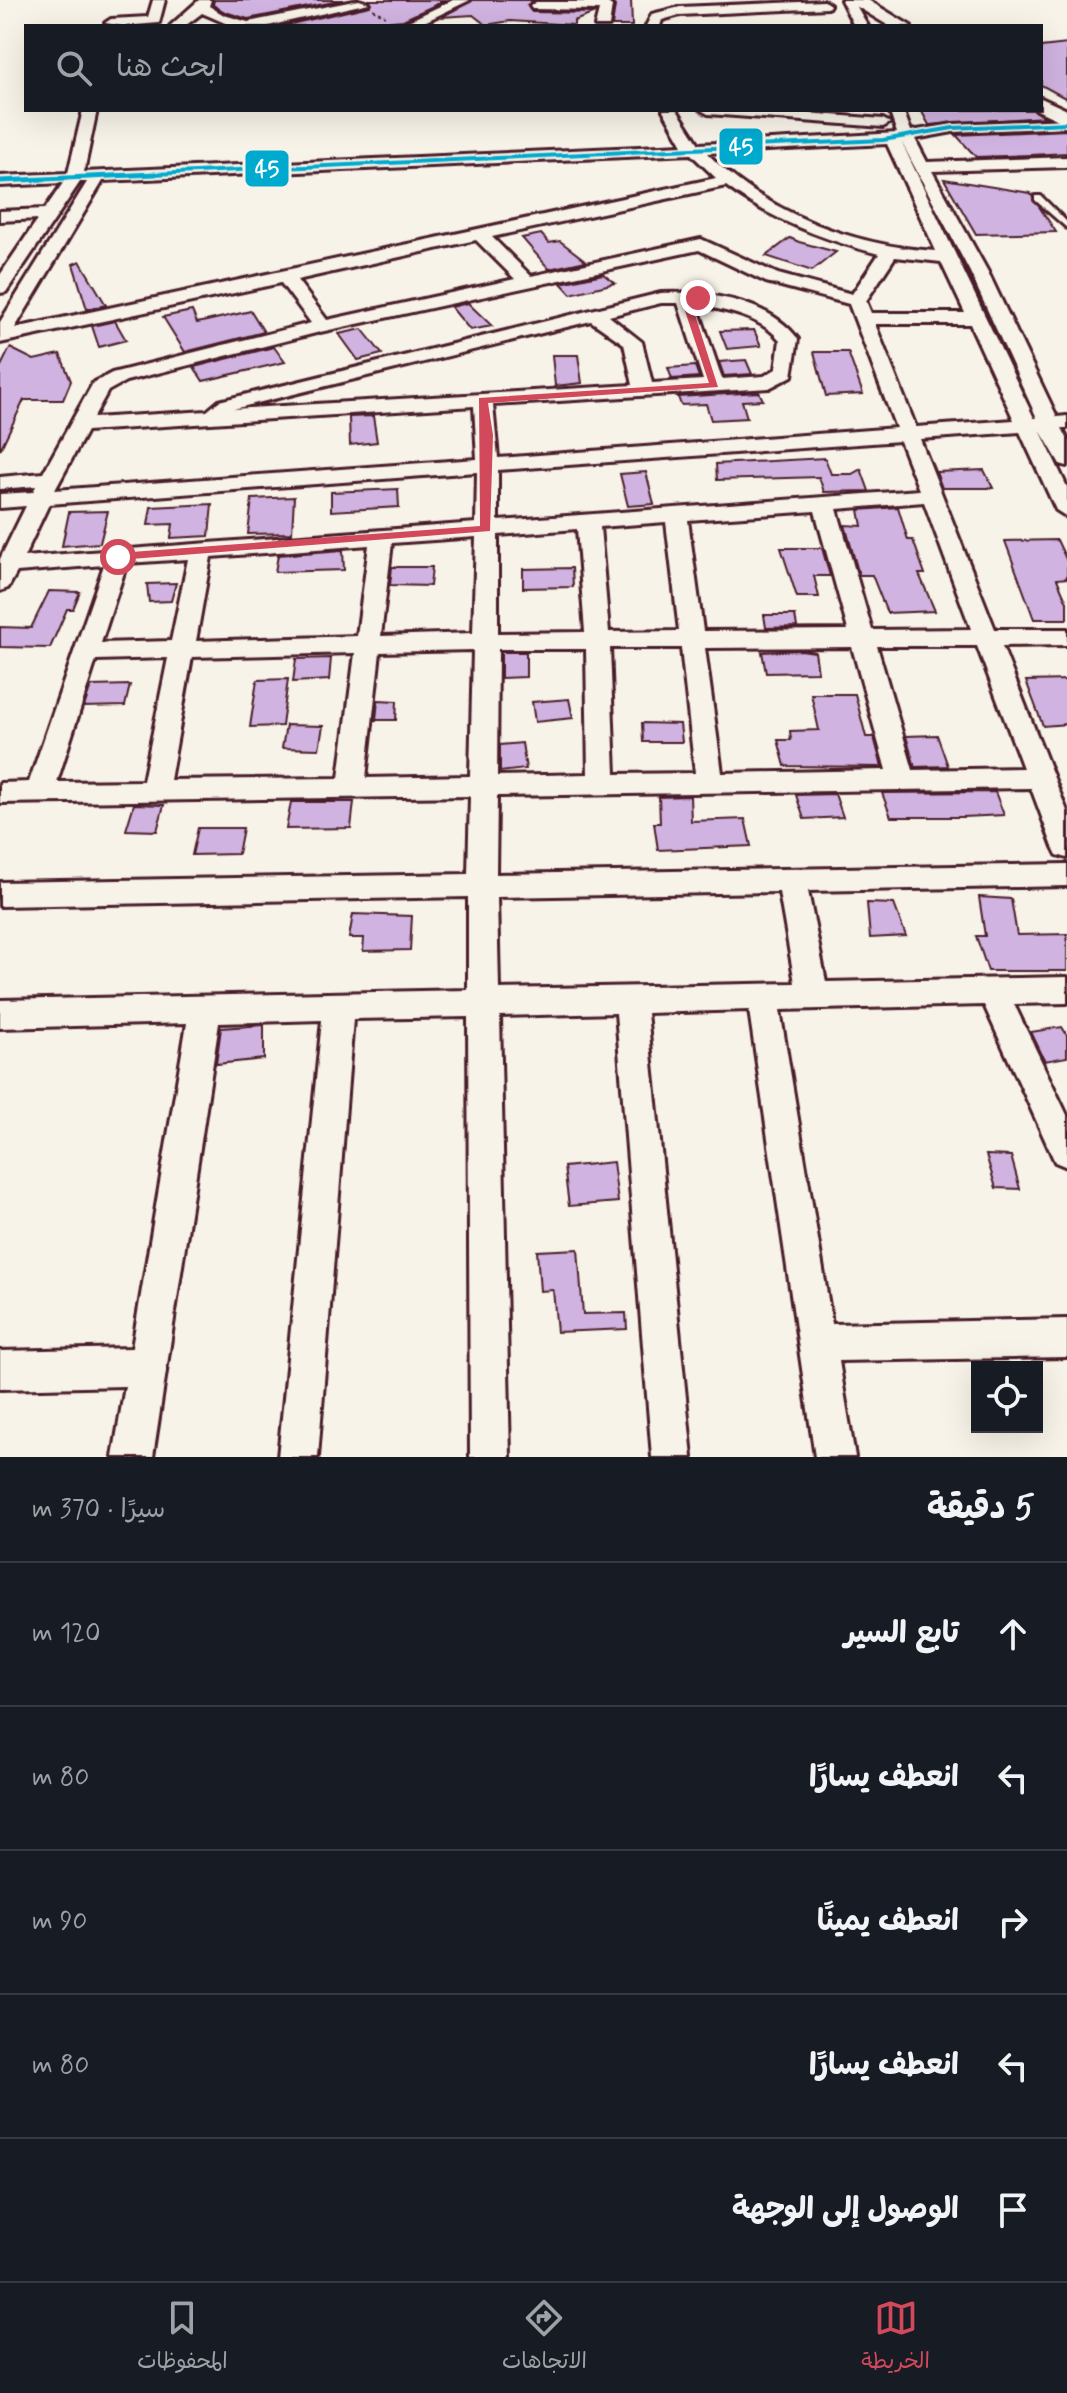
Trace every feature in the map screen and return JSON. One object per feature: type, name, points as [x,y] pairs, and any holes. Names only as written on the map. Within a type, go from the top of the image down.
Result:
[{"type":"street","points":[[112,20],[149,22],[155,19],[159,0]]},
{"type":"street","points":[[412,24],[464,0]]},
{"type":"street","points":[[847,0],[860,24]]},
{"type":"street","points":[[855,0],[898,24]]},
{"type":"street","points":[[253,24],[363,3]]},
{"type":"street","points":[[541,23],[533,3],[584,3],[608,7],[603,24]]},
{"type":"street","points":[[156,15],[203,4]]},
{"type":"street","points":[[203,4],[219,18],[240,24]]},
{"type":"street","points":[[179,24],[203,4]]},
{"type":"street","points":[[654,24],[657,17],[681,7],[737,10],[824,5]]},
{"type":"street","points":[[734,24],[737,10]]},
{"type":"street","points":[[1043,105],[1067,121]]},
{"type":"street","points":[[0,288],[75,177],[90,112]]},
{"type":"street","points":[[671,112],[698,152],[760,202],[823,230],[890,251],[948,258],[979,272]]},
{"type":"street","points":[[726,112],[895,131],[921,167],[965,245],[1053,419],[1067,460]]},
{"type":"street","points":[[0,181],[131,174],[136,187],[155,191],[698,152],[895,131],[1067,121]]},
{"type":"street","points":[[895,131],[948,258],[1067,510]]},
{"type":"street","points":[[921,167],[1067,162]]},
{"type":"street","points":[[1,336],[99,175]]},
{"type":"street","points":[[1,336],[42,330],[730,180]]},
{"type":"street","points":[[0,216],[50,214]]},
{"type":"street","points":[[480,235],[528,282]]},
{"type":"street","points":[[5,574],[100,387],[119,377],[323,327],[701,244],[772,278],[857,301]]},
{"type":"street","points":[[948,258],[965,245]]},
{"type":"street","points":[[857,301],[890,251]]},
{"type":"street","points":[[0,254],[26,252]]},
{"type":"street","points":[[286,277],[323,327]]},
{"type":"street","points":[[79,425],[483,401],[780,378],[785,372],[789,339],[773,323],[705,299],[685,296],[226,405],[212,417]]},
{"type":"street","points":[[685,296],[714,385]]},
{"type":"street","points":[[857,301],[1067,847]]},
{"type":"street","points":[[595,315],[633,342],[644,390]]},
{"type":"street","points":[[864,319],[976,318]]},
{"type":"street","points":[[483,401],[487,457],[482,884],[490,1457]]},
{"type":"street","points":[[0,483],[47,488],[1053,419],[1067,408]]},
{"type":"street","points":[[0,501],[47,488]]},
{"type":"street","points":[[5,574],[118,557],[934,495]]},
{"type":"street","points":[[824,503],[902,780]]},
{"type":"street","points":[[676,515],[710,784]]},
{"type":"street","points":[[588,521],[598,641],[602,786]]},
{"type":"street","points":[[351,789],[381,537]]},
{"type":"street","points":[[154,792],[201,550]]},
{"type":"street","points":[[40,791],[118,557]]},
{"type":"street","points":[[86,652],[485,641],[1067,637]]},
{"type":"street","points":[[0,793],[1041,778]]},
{"type":"street","points":[[0,894],[1067,875]]},
{"type":"street","points":[[791,879],[813,995]]},
{"type":"street","points":[[0,1014],[1067,990]]},
{"type":"street","points":[[993,992],[1067,1151]]},
{"type":"street","points":[[762,997],[835,1457]]},
{"type":"street","points":[[630,999],[672,1457]]},
{"type":"street","points":[[298,1457],[339,1005]]},
{"type":"street","points":[[133,1457],[205,1009]]},
{"type":"street","points":[[817,1343],[1067,1338]]},
{"type":"street","points":[[0,1370],[148,1366]]},
{"type":"lane","points":[[1038,198],[1067,226]]},
{"type":"building","points":[[214,0],[344,0],[248,19],[225,12],[213,5]]},
{"type":"building","points":[[369,0],[446,0],[403,20],[380,22],[382,24],[291,24],[370,6]]},
{"type":"building","points":[[473,0],[534,0],[527,5],[532,12],[595,13],[574,21],[574,24],[510,21],[485,24],[473,15],[441,17]]},
{"type":"building","points":[[608,0],[631,0],[632,24],[612,24],[615,6]]},
{"type":"building","points":[[1067,44],[1067,99],[1043,86],[1043,47]]},
{"type":"building","points":[[922,112],[1037,112],[1045,117],[929,125]]},
{"type":"building","points":[[1067,130],[1067,153],[1031,155],[976,157],[956,135]]},
{"type":"building","points":[[944,179],[1030,193],[1056,232],[976,234]]},
{"type":"building","points":[[541,234],[549,243],[560,241],[586,261],[549,269],[522,238]]},
{"type":"building","points":[[790,238],[836,252],[812,271],[766,256]]},
{"type":"building","points":[[80,261],[106,305],[87,309],[73,264]]},
{"type":"building","points":[[603,274],[615,283],[571,294],[561,283]]},
{"type":"building","points":[[468,303],[492,326],[470,330],[451,307]]},
{"type":"building","points":[[192,311],[197,323],[251,311],[264,332],[185,352],[163,317]]},
{"type":"building","points":[[115,321],[126,340],[99,347],[92,326]]},
{"type":"building","points":[[362,329],[382,354],[358,360],[339,334]]},
{"type":"building","points":[[754,330],[761,346],[727,349],[720,331]]},
{"type":"building","points":[[274,347],[285,362],[203,381],[194,367]]},
{"type":"building","points":[[10,348],[34,360],[60,354],[71,381],[63,400],[24,400],[0,450],[0,368]]},
{"type":"building","points":[[814,352],[848,352],[863,394],[826,396]]},
{"type":"building","points":[[552,355],[578,355],[582,383],[555,386]]},
{"type":"building","points":[[746,360],[752,374],[724,376],[719,362]]},
{"type":"building","points":[[695,366],[699,377],[672,379],[668,368]]},
{"type":"building","points":[[759,392],[763,400],[742,401],[747,418],[711,420],[706,404],[681,405],[678,397]]},
{"type":"building","points":[[373,416],[377,442],[350,445],[349,417]]},
{"type":"building","points":[[825,458],[831,474],[852,474],[861,469],[869,491],[824,492],[819,477],[717,480],[716,464]]},
{"type":"building","points":[[984,470],[993,488],[942,488],[936,472]]},
{"type":"building","points":[[646,472],[654,504],[628,506],[620,474]]},
{"type":"building","points":[[398,489],[399,507],[331,511],[331,492]]},
{"type":"building","points":[[294,497],[292,533],[248,534],[252,499]]},
{"type":"building","points":[[212,504],[209,536],[171,538],[173,524],[148,525],[151,507]]},
{"type":"building","points":[[898,507],[908,540],[913,540],[925,574],[919,574],[935,611],[887,613],[872,575],[859,575],[845,525],[862,526],[859,510]]},
{"type":"building","points":[[108,511],[100,543],[62,546],[69,512]]},
{"type":"building","points":[[1057,540],[1067,561],[1067,578],[1057,579],[1067,602],[1067,619],[1034,619],[1005,541]]},
{"type":"building","points":[[781,548],[822,548],[830,576],[814,576],[819,597],[797,597]]},
{"type":"building","points":[[343,550],[344,570],[275,572],[278,555]]},
{"type":"building","points":[[392,567],[432,567],[430,586],[390,585]]},
{"type":"building","points":[[572,568],[573,587],[523,588],[523,569]]},
{"type":"building","points":[[176,583],[171,601],[149,602],[147,584]]},
{"type":"building","points":[[49,591],[80,592],[73,609],[67,609],[50,648],[0,647],[0,627],[31,628]]},
{"type":"building","points":[[764,615],[795,615],[797,627],[766,628]]},
{"type":"building","points":[[501,652],[526,652],[526,677],[501,678]]},
{"type":"building","points":[[762,652],[815,652],[818,672],[766,673]]},
{"type":"building","points":[[331,658],[329,680],[293,682],[296,659]]},
{"type":"building","points":[[288,679],[282,726],[250,727],[257,680]]},
{"type":"building","points":[[1067,680],[1067,724],[1043,726],[1026,681]]},
{"type":"building","points":[[130,685],[125,706],[84,707],[91,686]]},
{"type":"building","points":[[811,694],[855,694],[866,737],[874,737],[882,767],[785,766],[778,740],[791,740],[790,731],[819,730]]},
{"type":"building","points":[[569,699],[573,718],[535,722],[532,702]]},
{"type":"building","points":[[378,700],[397,701],[396,720],[376,720]]},
{"type":"building","points":[[642,723],[680,724],[682,742],[643,742]]},
{"type":"building","points":[[286,725],[323,726],[319,749],[282,748]]},
{"type":"building","points":[[937,735],[948,766],[915,767],[906,736]]},
{"type":"building","points":[[522,743],[526,769],[500,772],[500,745]]},
{"type":"building","points":[[995,792],[1004,815],[963,817],[891,817],[882,793]]},
{"type":"building","points":[[835,794],[843,817],[804,819],[796,795]]},
{"type":"building","points":[[690,796],[691,821],[745,819],[751,846],[658,850],[654,823],[660,823],[659,797]]},
{"type":"building","points":[[291,802],[354,802],[351,828],[286,829]]},
{"type":"building","points":[[134,804],[164,805],[157,831],[126,830]]},
{"type":"building","points":[[198,828],[243,828],[238,854],[192,855]]},
{"type":"building","points":[[979,897],[1011,899],[1017,935],[1067,934],[1067,971],[988,971],[976,936],[985,936]]},
{"type":"building","points":[[867,903],[894,904],[906,936],[870,938]]},
{"type":"building","points":[[353,914],[412,916],[410,950],[363,951],[364,938],[349,938]]},
{"type":"building","points":[[264,1025],[264,1059],[216,1064],[221,1028]]},
{"type":"building","points":[[1062,1027],[1067,1035],[1067,1057],[1045,1061],[1031,1032]]},
{"type":"building","points":[[986,1155],[1011,1156],[1020,1189],[996,1188]]},
{"type":"building","points":[[613,1162],[618,1202],[569,1206],[564,1167]]},
{"type":"building","points":[[578,1249],[583,1314],[626,1313],[627,1329],[557,1332],[553,1290],[540,1291],[537,1251]]},
{"type":"transit line","name":"45","points":[[0,181],[883,140],[953,128],[1067,123]]},
{"type":"route","points":[[118,557],[486,529],[487,435],[483,401],[714,385],[685,296],[698,298]]}]
